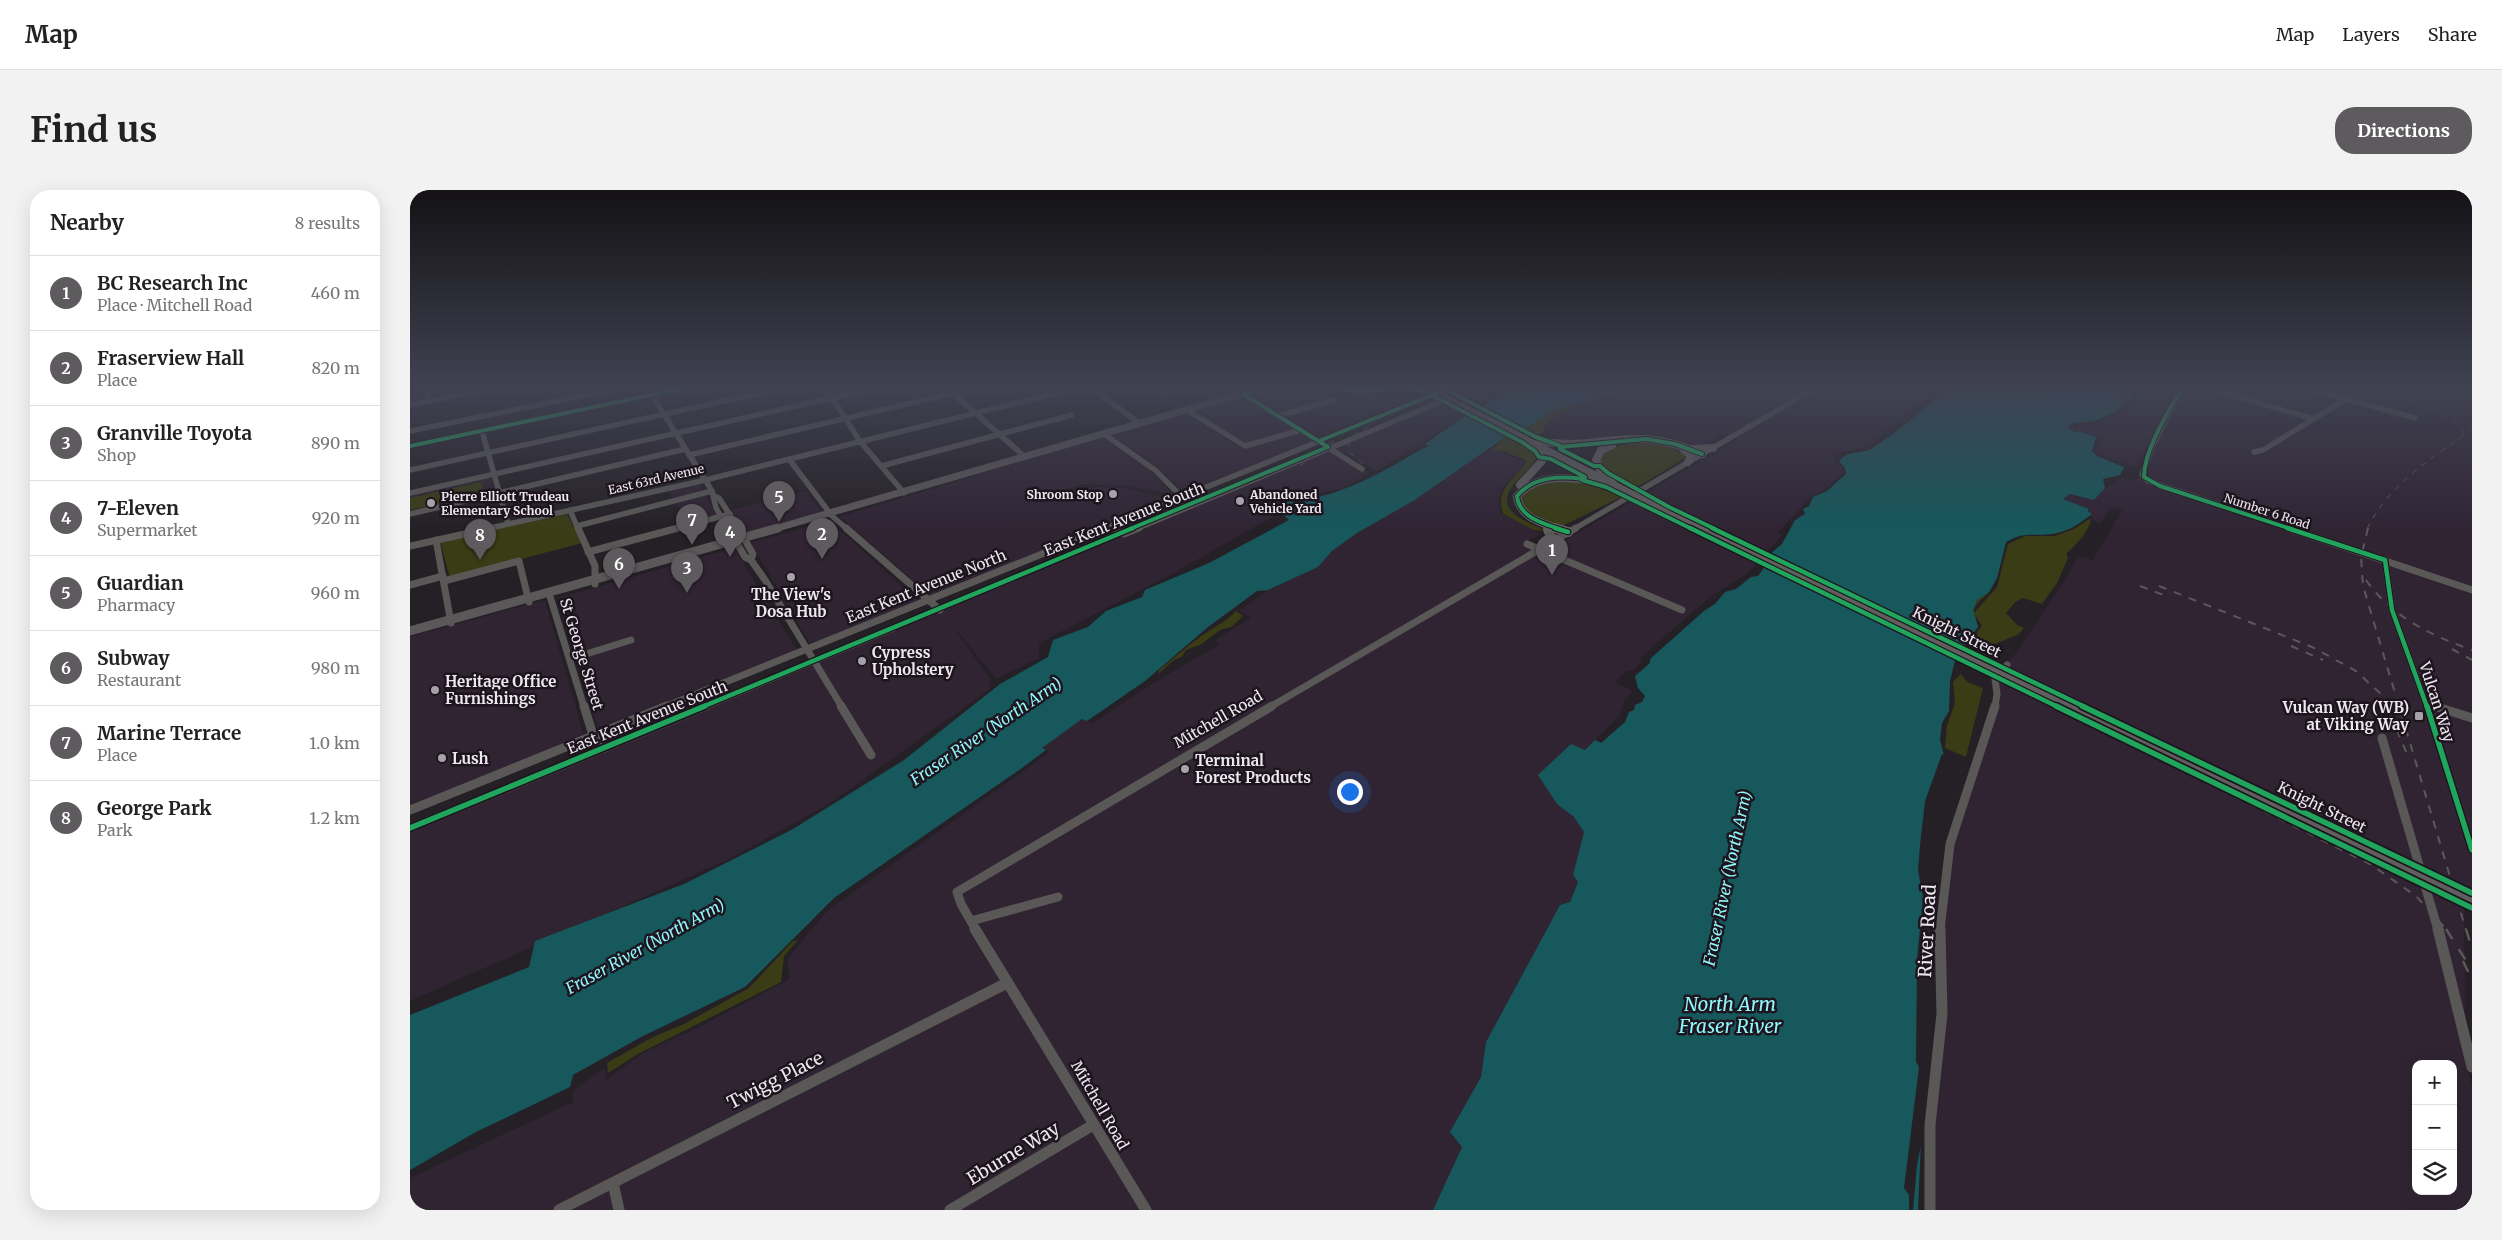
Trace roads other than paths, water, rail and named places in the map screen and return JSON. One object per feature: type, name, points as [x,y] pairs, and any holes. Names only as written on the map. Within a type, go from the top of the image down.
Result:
[{"type":"highway","name":"Knight Street","points":[[1520,435],[1662,511],[2472,903]]},
{"type":"highway","name":"Knight Street","points":[[1520,435],[1565,460],[2472,896]]},
{"type":"highway","points":[[1532,441],[1572,448],[1626,439],[1649,439],[1702,454]]},
{"type":"highway","points":[[1532,441],[1540,452],[1542,461],[1517,488],[1511,497],[1511,503],[1516,511],[1525,518],[1566,534]]},
{"type":"highway","points":[[1615,484],[1600,470],[1596,462],[1597,455],[1610,446],[1631,441],[1646,441],[1687,449],[1712,448]]},
{"type":"highway","points":[[1687,449],[1691,456],[1688,462]]},
{"type":"highway","points":[[1565,460],[1575,470],[1595,481]]},
{"type":"highway","points":[[1578,526],[1552,528],[1521,510],[1516,501],[1520,490],[1538,481],[1554,478],[1615,484]]},
{"type":"highway","points":[[1552,528],[1552,541]]},
{"type":"main road","points":[[410,633],[741,540],[1102,435]]},
{"type":"street","points":[[410,446],[465,435]]},
{"type":"street","points":[[483,435],[508,524]]},
{"type":"street","points":[[410,470],[573,435]]},
{"type":"street","points":[[410,493],[668,435]]},
{"type":"street","points":[[676,435],[713,494],[713,499],[721,516],[741,540]]},
{"type":"street","points":[[410,514],[768,435]]},
{"type":"street","points":[[856,435],[904,492]]},
{"type":"street","name":"East 63rd Avenue","points":[[410,546],[705,480],[890,435]]},
{"type":"street","points":[[881,466],[999,435]]},
{"type":"street","points":[[1002,435],[1025,457]]},
{"type":"street","points":[[1105,435],[1155,470],[1182,497]]},
{"type":"street","points":[[1227,435],[1245,446],[1285,435]]},
{"type":"street","points":[[1309,435],[1362,469]]},
{"type":"street","name":"East Kent Avenue North","points":[[410,810],[1335,435]]},
{"type":"street","name":"East Kent Avenue South","points":[[1111,526],[1123,533],[1363,435]]},
{"type":"street","name":"Mitchell Road","points":[[1146,1210],[1092,1125],[1059,1064],[1006,983],[961,904],[957,892],[969,883],[1735,435]]},
{"type":"street","name":"Number 6 Road","points":[[2158,435],[2142,472],[2144,477],[2160,486],[2472,590]]},
{"type":"street","points":[[2254,452],[2264,450],[2289,435]]},
{"type":"street","points":[[789,459],[830,514],[940,610]]},
{"type":"street","points":[[577,526],[713,494],[719,498],[730,514],[746,557],[751,560],[871,755]]},
{"type":"street","points":[[570,510],[595,566],[594,582]]},
{"type":"street","points":[[588,552],[730,514]]},
{"type":"street","points":[[436,540],[451,621]]},
{"type":"street","points":[[1527,544],[1682,610]]},
{"type":"street","name":"Vulcan Way","points":[[2386,560],[2392,610],[2426,703],[2472,850]]},
{"type":"street","points":[[410,585],[519,561],[529,600]]},
{"type":"street","points":[[2386,571],[2410,569]]},
{"type":"street","name":"St George Street","points":[[549,595],[592,732],[604,748]]},
{"type":"street","name":"East Kent Avenue South","points":[[410,828],[893,628]]},
{"type":"street","points":[[570,660],[631,640]]},
{"type":"street","name":"River Road","points":[[1930,1210],[1930,1125],[1942,1014],[1939,938],[1950,844],[1993,717],[1997,694],[1995,679],[2007,665]]},
{"type":"street","points":[[2426,703],[2472,718]]},
{"type":"street","points":[[2382,738],[2439,934],[2472,1067]]},
{"type":"street","points":[[971,921],[1058,897]]},
{"type":"street","name":"Twigg Place","points":[[559,1210],[1006,983]]},
{"type":"street","name":"Eburne Way","points":[[950,1210],[1092,1125]]},
{"type":"street","points":[[613,1183],[619,1210]]},
{"type":"water","name":"Fraser River (North Arm)","points":[[1438,435],[1510,435],[1413,501],[1357,533],[1332,551],[1318,567],[1268,590],[1257,591],[1208,627],[1145,681],[1087,721],[1082,719],[1042,748],[1046,750],[1022,768],[834,898],[745,987],[641,1037],[573,1075],[570,1087],[476,1132],[410,1170],[410,1015],[529,967],[535,941],[684,884],[793,829],[904,760],[1000,684],[1048,657],[1053,640],[1088,627],[1106,611],[1142,597],[1145,590],[1209,563],[1289,520],[1280,512],[1286,502],[1321,496],[1355,485],[1429,446],[1425,444]]},
{"type":"water","name":"North Arm Fraser River","points":[[1892,435],[2090,435],[2096,437],[2092,451],[2097,456],[2124,467],[2120,475],[2103,479],[2105,488],[2094,500],[2070,494],[2063,499],[2089,509],[2088,511],[2092,514],[2075,526],[2056,533],[2020,536],[2006,542],[1997,578],[1989,592],[1977,600],[1973,610],[1978,627],[1956,656],[1950,681],[1949,711],[1942,723],[1940,740],[1945,759],[1931,816],[1928,978],[1918,1210],[1433,1210],[1462,1147],[1450,1132],[1481,1077],[1486,1042],[1560,905],[1570,902],[1578,882],[1573,875],[1584,832],[1574,817],[1557,804],[1538,775],[1571,744],[1585,750],[1595,740],[1601,743],[1625,722],[1629,712],[1634,710],[1635,705],[1642,702],[1645,696],[1638,688],[1635,676],[1649,664],[1651,658],[1704,611],[1715,604],[1725,592],[1736,589],[1751,577],[1758,576],[1772,557],[1770,554],[1782,544],[1795,520],[1805,514],[1803,509],[1809,506],[1813,497],[1827,491],[1846,474],[1845,468],[1839,461],[1843,457],[1851,453],[1870,449]]},
{"type":"railway","points":[[1355,435],[1348,445],[1350,453],[1363,464]]},
{"type":"railway","points":[[2460,438],[2462,435]]},
{"type":"railway","points":[[2460,438],[2464,435]]},
{"type":"railway","points":[[1300,466],[1326,445],[1341,438]]},
{"type":"railway","points":[[2367,529],[2376,513],[2399,485],[2460,438]]},
{"type":"railway","points":[[2368,528],[2361,557],[2363,586],[2466,930]]},
{"type":"railway","points":[[2366,580],[2388,604],[2413,623],[2441,638],[2472,650]]},
{"type":"railway","points":[[2140,586],[2166,596]]},
{"type":"railway","points":[[2159,586],[2312,647],[2356,671],[2382,695],[2407,754]]},
{"type":"railway","points":[[2291,646],[2323,660]]},
{"type":"railway","points":[[2452,649],[2472,660]]},
{"type":"railway","points":[[2149,754],[2370,864],[2416,896],[2447,930]]},
{"type":"railway","points":[[2446,929],[2470,967]]},
{"type":"railway","points":[[2466,929],[2472,949]]},
{"type":"railway","points":[[2463,961],[2472,980]]},
{"type":"place","name":"Shroom Stop","points":[[1113,494]]},
{"type":"place","name":"Abandoned Vehicle Yard","points":[[1240,501]]},
{"type":"place","name":"Pierre Elliott Trudeau Elementary School","points":[[431,503]]},
{"type":"place","name":"Guardian","points":[[779,522]]},
{"type":"place","name":"Marine Terrace","points":[[692,545]]},
{"type":"place","name":"7-Eleven","points":[[730,557]]},
{"type":"place","name":"Fraserview Hall","points":[[822,559]]},
{"type":"place","name":"George Park","points":[[480,560]]},
{"type":"place","name":"BC Research Inc","points":[[1552,575]]},
{"type":"place","name":"The View's Dosa Hub","points":[[791,577]]},
{"type":"place","name":"Subway","points":[[619,589]]},
{"type":"place","name":"Granville Toyota","points":[[687,593]]},
{"type":"place","name":"Cypress Upholstery","points":[[862,661]]},
{"type":"place","name":"Heritage Office Furnishings","points":[[435,690]]},
{"type":"place","name":"Vulcan Way (WB) at Viking Way","points":[[2419,716]]},
{"type":"place","name":"Lush","points":[[442,758]]},
{"type":"place","name":"Terminal Forest Products","points":[[1185,769]]}]
